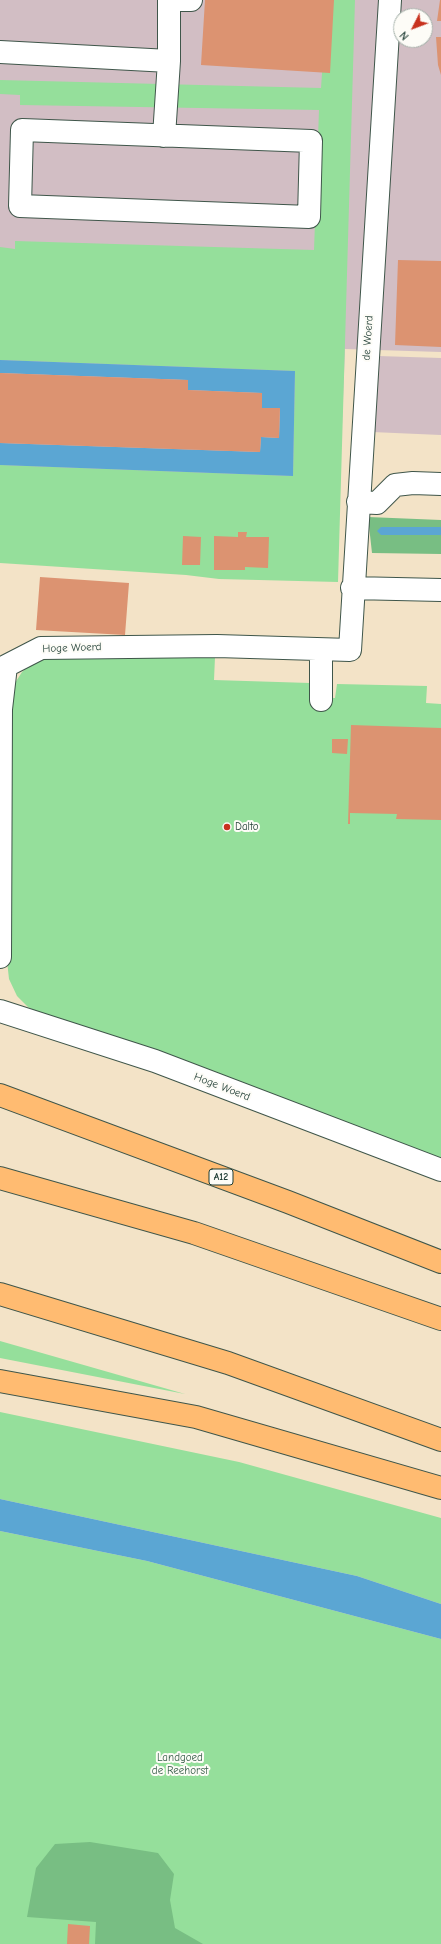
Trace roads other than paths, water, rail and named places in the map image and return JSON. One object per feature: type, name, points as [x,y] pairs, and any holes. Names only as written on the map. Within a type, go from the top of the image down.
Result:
[{"type":"highway","name":"A12","points":[[0,1095],[273,1196],[441,1262]]},
{"type":"highway","points":[[0,1178],[194,1233],[441,1319]]},
{"type":"highway","points":[[0,1294],[228,1363],[441,1440]]},
{"type":"highway","points":[[0,1381],[196,1417],[441,1488]]},
{"type":"street","points":[[164,136],[169,61],[169,0]]},
{"type":"street","points":[[178,0],[191,0]]},
{"type":"street","name":"de Woerd","points":[[321,650],[350,650],[352,588],[390,0]]},
{"type":"street","points":[[0,52],[169,61]]},
{"type":"street","points":[[22,130],[164,136],[311,141],[309,217],[20,206],[22,130]]},
{"type":"street","points":[[358,502],[377,503],[395,485],[413,483],[441,484]]},
{"type":"street","points":[[352,588],[441,590]]},
{"type":"street","name":"Hoge Woerd","points":[[0,957],[1,709],[6,666],[41,648],[217,646],[321,650]]},
{"type":"street","points":[[321,650],[321,700]]},
{"type":"street","name":"Hoge Woerd","points":[[0,1011],[155,1062],[441,1170]]},
{"type":"water","points":[[0,360],[295,371],[293,476],[0,465],[0,443],[260,452],[261,437],[279,438],[280,409],[262,408],[262,393],[188,390],[188,380],[0,373]]},
{"type":"water","points":[[381,527],[441,527],[441,535],[381,535],[377,531]]},
{"type":"water","points":[[0,1499],[357,1576],[441,1604],[441,1639],[147,1561],[0,1531]]},
{"type":"place","name":"Dalto","points":[[227,827]]},
{"type":"park label","name":"Landgoed de Reehorst","points":[[180,1764]]}]
